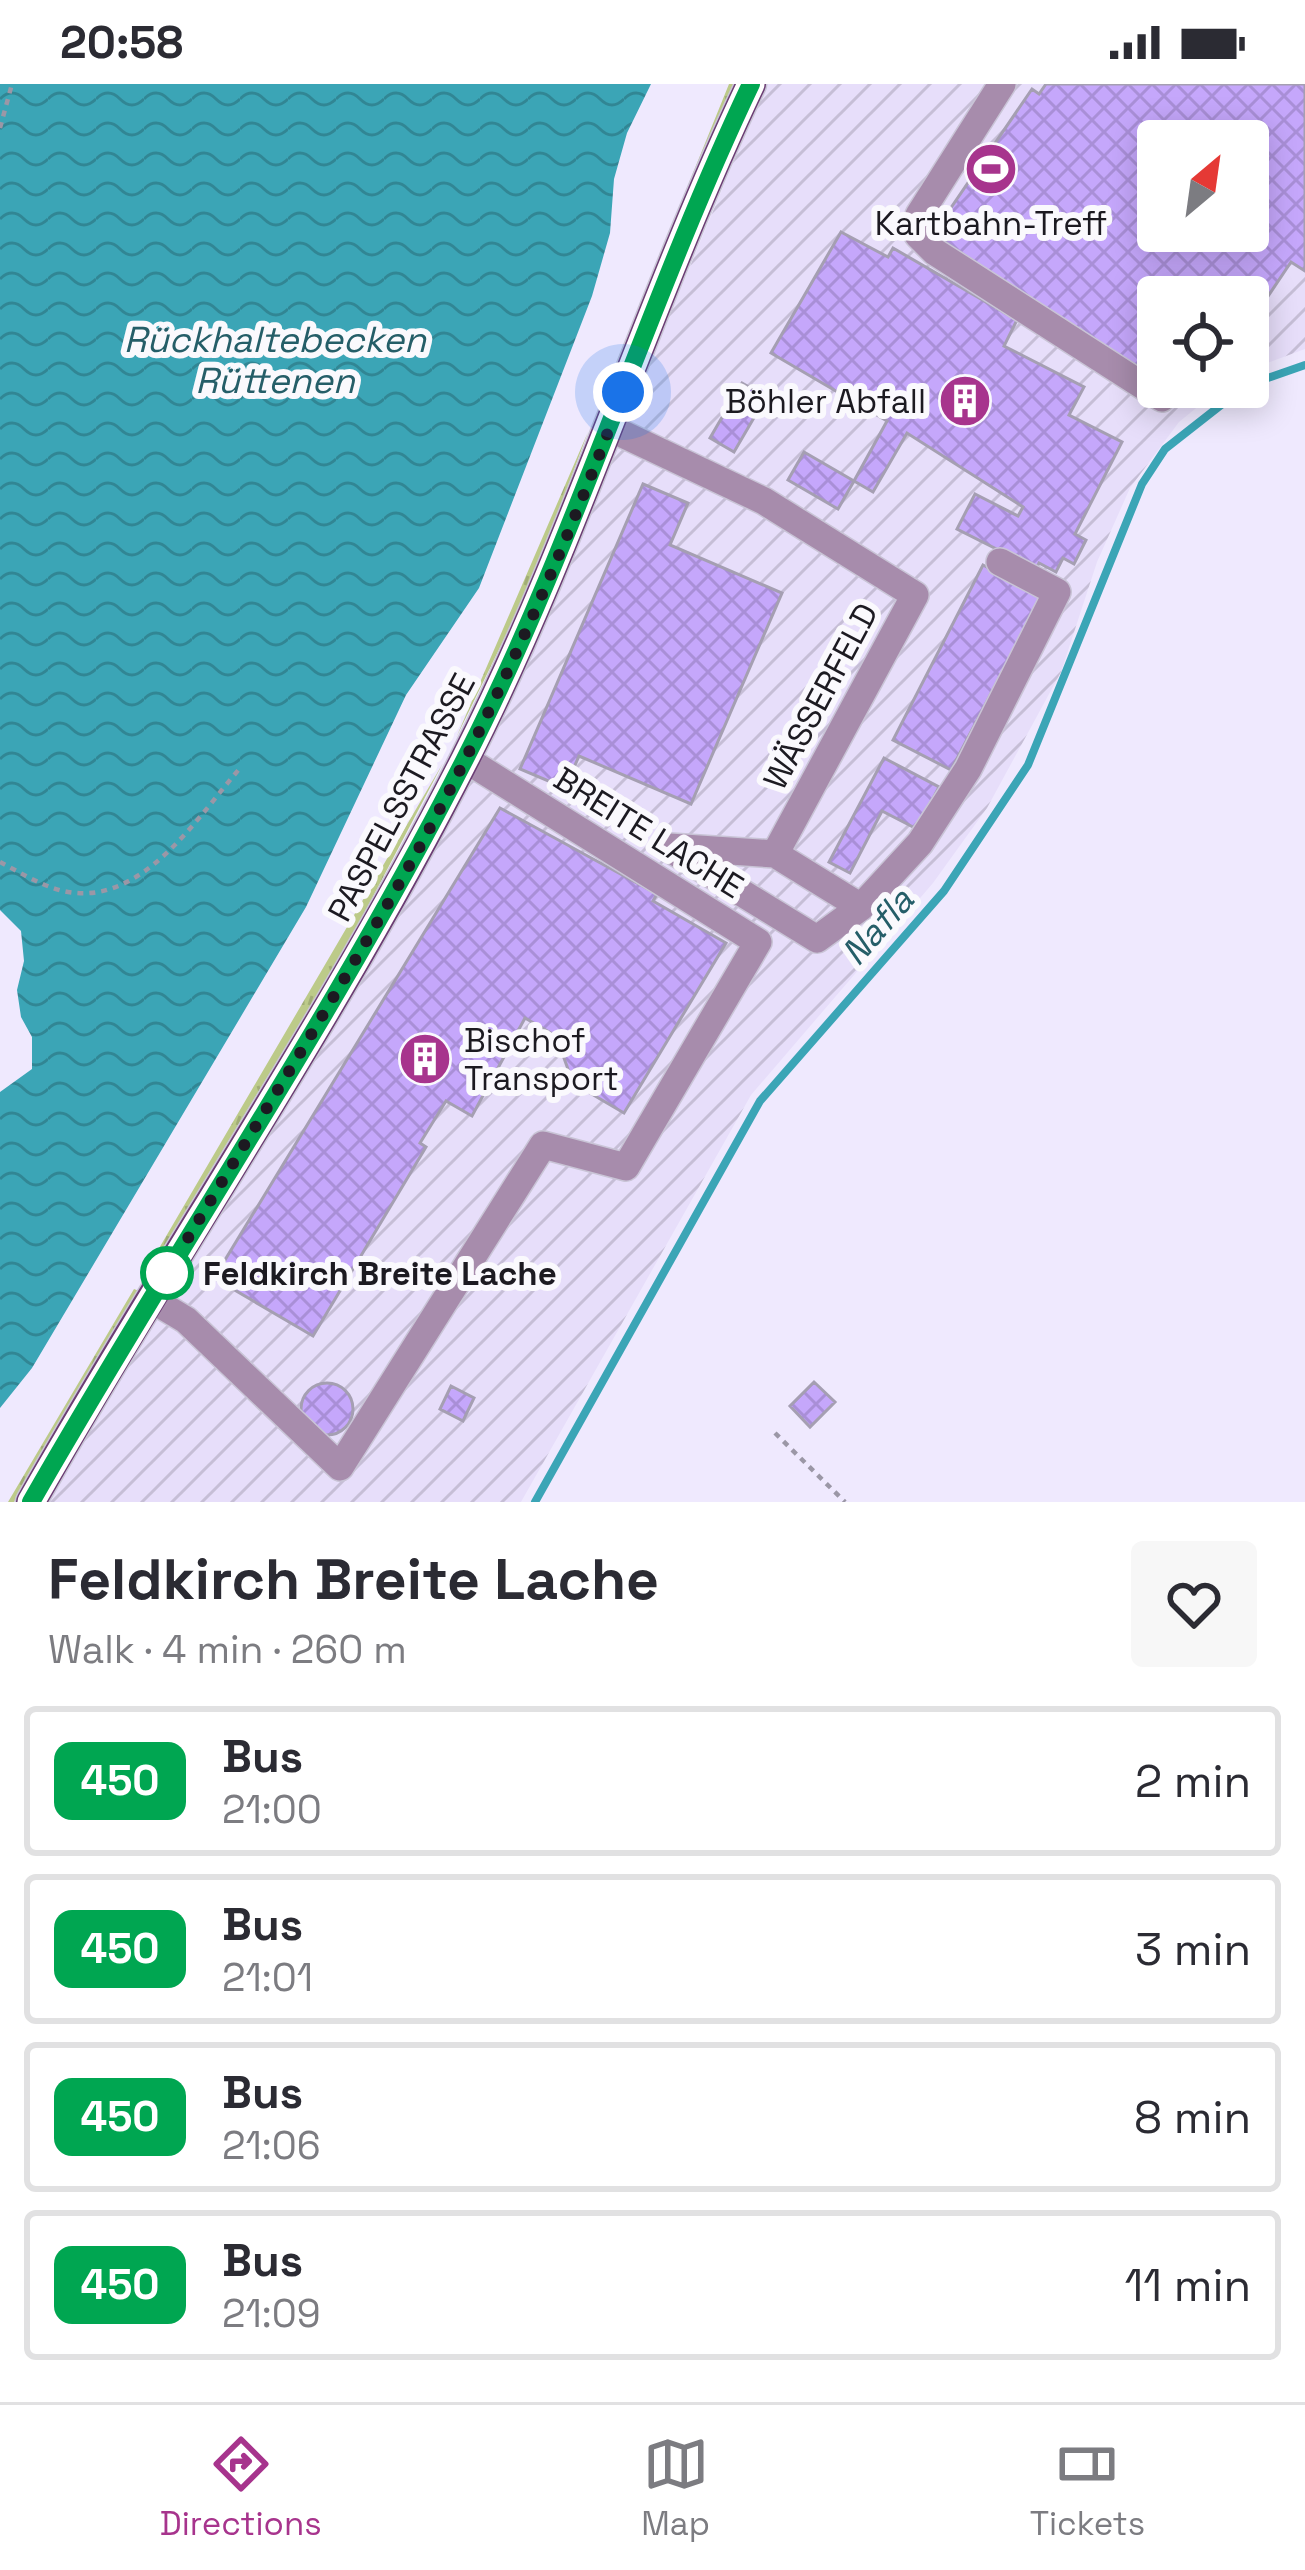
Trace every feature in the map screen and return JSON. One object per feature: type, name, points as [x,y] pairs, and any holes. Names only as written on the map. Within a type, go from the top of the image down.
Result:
[{"type":"main road","name":"PASPELSSTRASSE","points":[[31,1502],[360,952],[465,759],[528,626],[671,268],[751,84]]},
{"type":"lane","points":[[1002,84],[919,214],[918,235],[935,252],[1137,382]]},
{"type":"lane","name":"WÄSSERFELD","points":[[610,428],[764,500],[915,595],[775,854]]},
{"type":"lane","points":[[861,907],[775,854],[669,847],[817,939],[861,907],[920,843],[968,769],[1057,592],[1000,562]]},
{"type":"lane","name":"BREITE LACHE","points":[[152,1299],[186,1320],[340,1467],[543,1145],[626,1166],[758,942],[465,759]]},
{"type":"path","points":[[0,128],[12,84]]},
{"type":"path","points":[[0,862],[64,891],[93,894],[119,887],[170,849],[242,767]]},
{"type":"path","points":[[775,1433],[844,1502]]},
{"type":"shaded area","points":[[766,84],[1305,84],[1305,349],[1269,362],[1269,276],[1137,276],[1137,408],[1196,408],[1179,422],[1130,488],[1097,562],[1061,672],[987,808],[933,883],[751,1095],[521,1502],[49,1502],[506,708]]},
{"type":"green space","points":[[729,84],[735,84],[598,408]]},
{"type":"green space","points":[[588,432],[536,573],[456,738]]},
{"type":"green space","points":[[443,763],[346,948],[153,1265],[151,1262]]},
{"type":"green space","points":[[134,1289],[139,1291],[14,1502],[8,1502]]},
{"type":"water","name":"Rückhaltebecken Rüttenen","points":[[0,84],[651,84],[627,133],[614,179],[610,233],[592,296],[479,588],[406,695],[306,907],[32,1368],[0,1408],[0,1092],[32,1069],[32,1037],[21,1017],[17,990],[24,961],[21,931],[0,910]]},
{"type":"building","points":[[1046,84],[1305,84],[1305,271],[1291,262],[1269,295],[1269,276],[1137,276],[1137,372],[933,234],[1032,89],[1039,94]]},
{"type":"building","name":"Böhler Abfall","points":[[841,232],[888,257],[893,248],[1017,320],[1004,346],[1084,387],[1069,415],[1122,442],[1075,534],[1086,540],[1074,564],[1063,558],[1056,572],[1039,563],[1036,569],[957,529],[975,494],[1018,516],[1023,507],[907,433],[873,492],[854,481],[887,421],[771,353]]},
{"type":"building","points":[[742,383],[766,397],[734,452],[710,438]]},
{"type":"building","name":"Böhler Abfall","points":[[804,452],[854,481],[838,509],[788,480]]},
{"type":"building","points":[[643,484],[688,503],[670,545],[782,593],[691,804],[579,756],[565,788],[520,769]]},
{"type":"building","points":[[983,565],[1042,596],[951,770],[893,740]]},
{"type":"building","points":[[884,758],[939,787],[917,829],[882,811],[850,873],[829,862]]},
{"type":"building","name":"Bischof Transport","points":[[500,808],[657,894],[653,901],[726,943],[624,1113],[573,1083],[556,1036],[525,1018],[472,1116],[446,1101],[420,1143],[426,1147],[313,1336],[214,1278]]},
{"type":"building","points":[[814,1382],[835,1402],[810,1427],[790,1406]]},
{"type":"building","points":[[327,1383],[345,1391],[353,1409],[345,1427],[327,1435],[309,1427],[301,1409],[309,1391]]},
{"type":"building","points":[[451,1386],[474,1398],[463,1421],[440,1409]]},
{"type":"waterway","name":"Nafla","points":[[1269,378],[1305,365]]},
{"type":"waterway","name":"Nafla","points":[[535,1502],[760,1101],[944,891],[1028,765],[1142,484],[1165,449],[1217,408]]},
{"type":"bus line","name":"450","points":[[31,1502],[360,952],[465,759],[538,604],[688,226],[751,84]]},
{"type":"place","name":"Kartbahn-Treff","points":[[991,169]]},
{"type":"place","name":"Böhler Abfall","points":[[965,401]]},
{"type":"place","name":"Bischof Transport","points":[[425,1059]]},
{"type":"place","name":"Feldkirch Breite Lache","points":[[167,1273]]},
{"type":"route","points":[[167,1273],[161,1283],[360,952],[465,759],[528,626],[623,392]]}]
